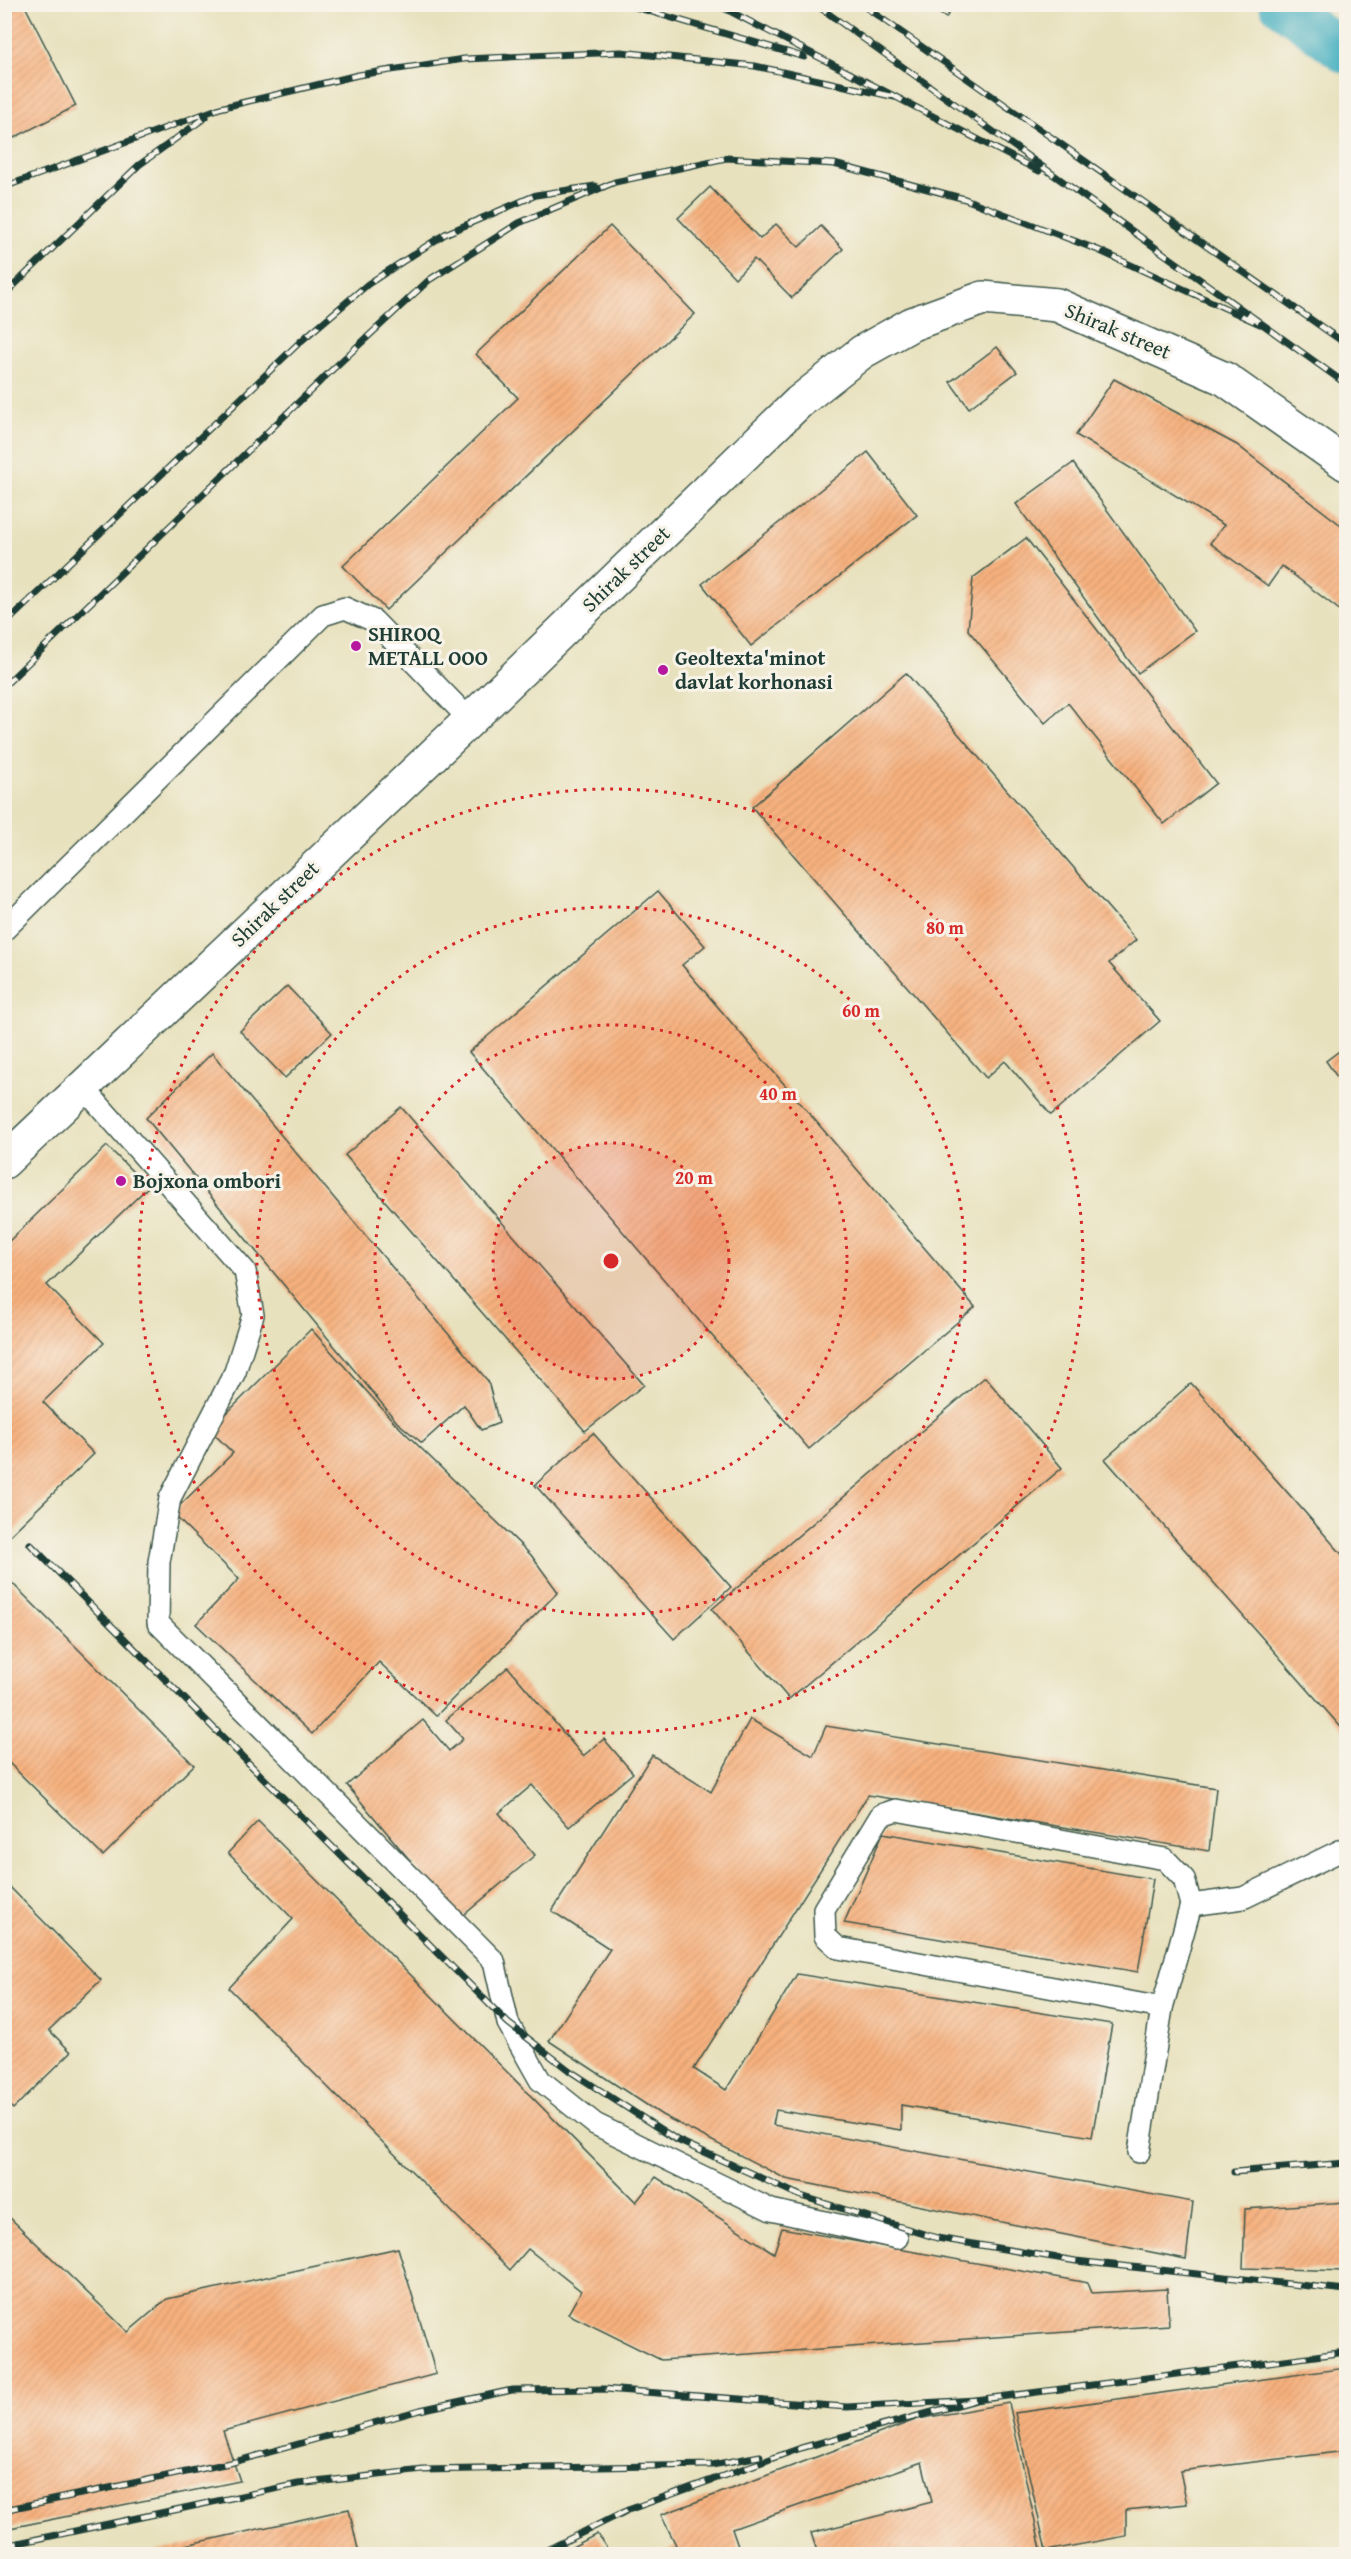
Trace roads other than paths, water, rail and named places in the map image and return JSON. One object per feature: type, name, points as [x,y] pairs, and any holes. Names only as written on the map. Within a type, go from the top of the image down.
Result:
[{"type":"street","name":"Shirak street","points":[[4,1162],[470,720],[799,402],[861,352],[912,324],[983,298],[1057,305],[1225,379],[1347,464]]},
{"type":"lane","points":[[4,930],[323,615],[345,608],[374,621],[470,720]]},
{"type":"lane","points":[[83,1087],[245,1270],[253,1315],[235,1372],[170,1498],[159,1562],[158,1623],[494,1961],[508,2023],[540,2080],[595,2124],[771,2210],[897,2238]]},
{"type":"lane","points":[[1139,2152],[1162,2008],[1191,1905],[1184,1879],[1166,1859],[896,1810],[881,1815],[824,1909],[825,1936],[838,1948],[1162,2008]]},
{"type":"lane","points":[[1191,1905],[1243,1898],[1347,1848]]},
{"type":"waterway","points":[[1280,4],[1346,53]]},
{"type":"railway","points":[[625,4],[804,57]]},
{"type":"railway","points":[[716,4],[1039,171]]},
{"type":"railway","points":[[815,4],[1346,384]]},
{"type":"railway","points":[[861,4],[1346,344]]},
{"type":"railway","points":[[4,187],[220,108],[358,75],[464,59],[621,52],[755,66],[895,97]]},
{"type":"railway","points":[[4,295],[139,165],[206,117]]},
{"type":"railway","points":[[4,686],[333,369],[429,280],[519,223],[615,182],[726,158],[834,164],[965,199],[1098,250],[1260,324]]},
{"type":"railway","points":[[4,625],[301,341],[368,284],[445,234],[536,195],[595,186]]},
{"type":"railway","points":[[30,1544],[508,2023],[570,2071],[677,2140],[801,2196],[937,2238],[1076,2261],[1346,2290]]},
{"type":"railway","points":[[1234,2172],[1346,2163]]},
{"type":"railway","points":[[539,2554],[628,2510],[801,2448],[976,2400],[1346,2352]]},
{"type":"railway","points":[[4,2510],[234,2462],[420,2410],[512,2390],[604,2389],[847,2407],[976,2400]]},
{"type":"railway","points":[[4,2546],[298,2484],[423,2470],[712,2465],[760,2456]]},
{"type":"place","name":"SHIROQ METALL ООО","points":[[356,646]]},
{"type":"place","name":"Geoltexta'minot davlat korhonasi","points":[[663,670]]},
{"type":"place","name":"Bojxona ombori","points":[[121,1181]]}]
